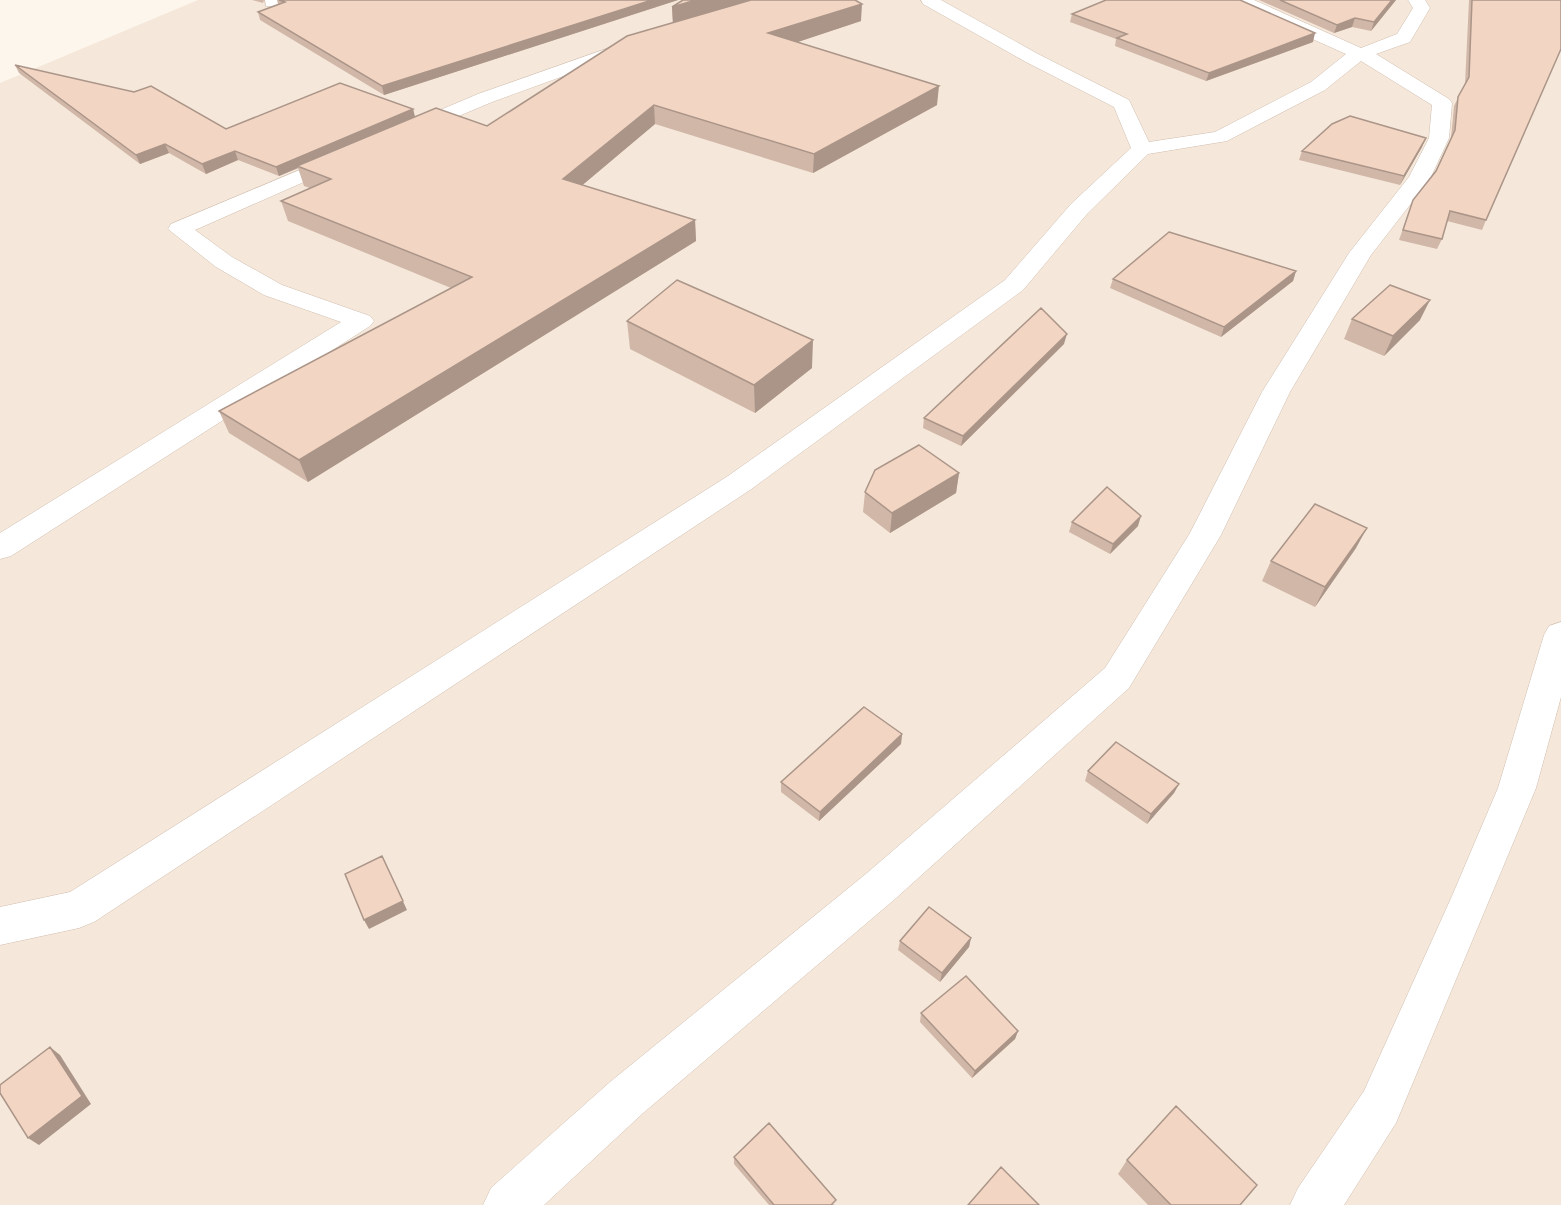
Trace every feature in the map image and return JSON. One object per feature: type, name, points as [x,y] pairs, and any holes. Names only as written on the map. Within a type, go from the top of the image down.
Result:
[{"type":"street","points":[[929,0],[1032,58],[1122,104],[1142,149]]},
{"type":"street","points":[[508,1205],[626,1098],[881,886],[1117,678],[1205,535],[1276,392],[1361,253],[1419,179],[1439,138],[1442,103],[1378,62],[1358,55],[1240,0]]},
{"type":"street","points":[[0,926],[79,909],[739,483],[1014,285],[1079,209],[1142,149],[1220,137],[1318,86],[1358,55],[1404,38],[1422,8],[1416,0]]},
{"type":"street","points":[[386,139],[572,65],[662,36]]},
{"type":"street","points":[[0,548],[361,321],[273,290],[224,262],[179,229],[364,149]]},
{"type":"street","points":[[1315,1205],[1380,1107],[1467,907],[1516,788],[1561,635]]},
{"type":"shaded area","points":[[198,0],[1561,0],[1561,1205],[0,1205],[0,83]]},
{"type":"building","points":[[279,0],[652,0],[382,86],[258,12],[285,2]]},
{"type":"building","points":[[683,0],[696,0],[672,7]]},
{"type":"building","points":[[751,0],[855,0],[862,4],[768,33],[939,86],[814,154],[654,105],[563,179],[695,220],[299,460],[219,411],[472,277],[281,201],[331,179],[297,166],[436,108],[487,126],[627,36]]},
{"type":"building","points":[[1106,0],[1240,0],[1315,33],[1209,73],[1117,38],[1127,34],[1072,14]]},
{"type":"building","points":[[1280,0],[1392,0],[1374,22],[1355,18],[1337,25]]},
{"type":"building","points":[[1472,0],[1561,0],[1561,49],[1486,220],[1450,211],[1442,239],[1403,230],[1413,200],[1436,171],[1455,130],[1458,97],[1469,77]]},
{"type":"building","points":[[15,65],[134,92],[151,86],[226,129],[340,83],[413,109],[276,167],[235,151],[202,164],[165,144],[136,155]]},
{"type":"building","points":[[1350,116],[1426,138],[1404,176],[1302,151],[1332,124]]},
{"type":"building","points":[[1169,232],[1296,271],[1224,327],[1113,279]]},
{"type":"building","points":[[677,280],[813,340],[754,385],[627,321]]},
{"type":"building","points":[[1390,285],[1430,300],[1393,336],[1352,319]]},
{"type":"building","points":[[1041,308],[1067,334],[963,436],[924,418]]},
{"type":"building","points":[[919,445],[959,473],[892,513],[865,492],[875,470]]},
{"type":"building","points":[[1107,487],[1141,516],[1113,544],[1072,522]]},
{"type":"building","points":[[1315,504],[1367,528],[1325,587],[1271,561]]},
{"type":"building","points":[[864,707],[902,734],[820,812],[781,782]]},
{"type":"building","points":[[1116,742],[1179,784],[1151,814],[1088,771]]},
{"type":"building","points":[[382,856],[403,901],[364,920],[345,874]]},
{"type":"building","points":[[929,907],[971,938],[942,973],[900,941]]},
{"type":"building","points":[[966,976],[1018,1031],[975,1071],[921,1013]]},
{"type":"building","points":[[50,1047],[82,1096],[28,1138],[0,1093],[0,1085]]},
{"type":"building","points":[[1176,1106],[1257,1185],[1240,1205],[1171,1205],[1127,1160]]},
{"type":"building","points":[[769,1123],[836,1200],[831,1205],[774,1205],[734,1157]]},
{"type":"building","points":[[1001,1167],[1039,1205],[968,1205]]}]
